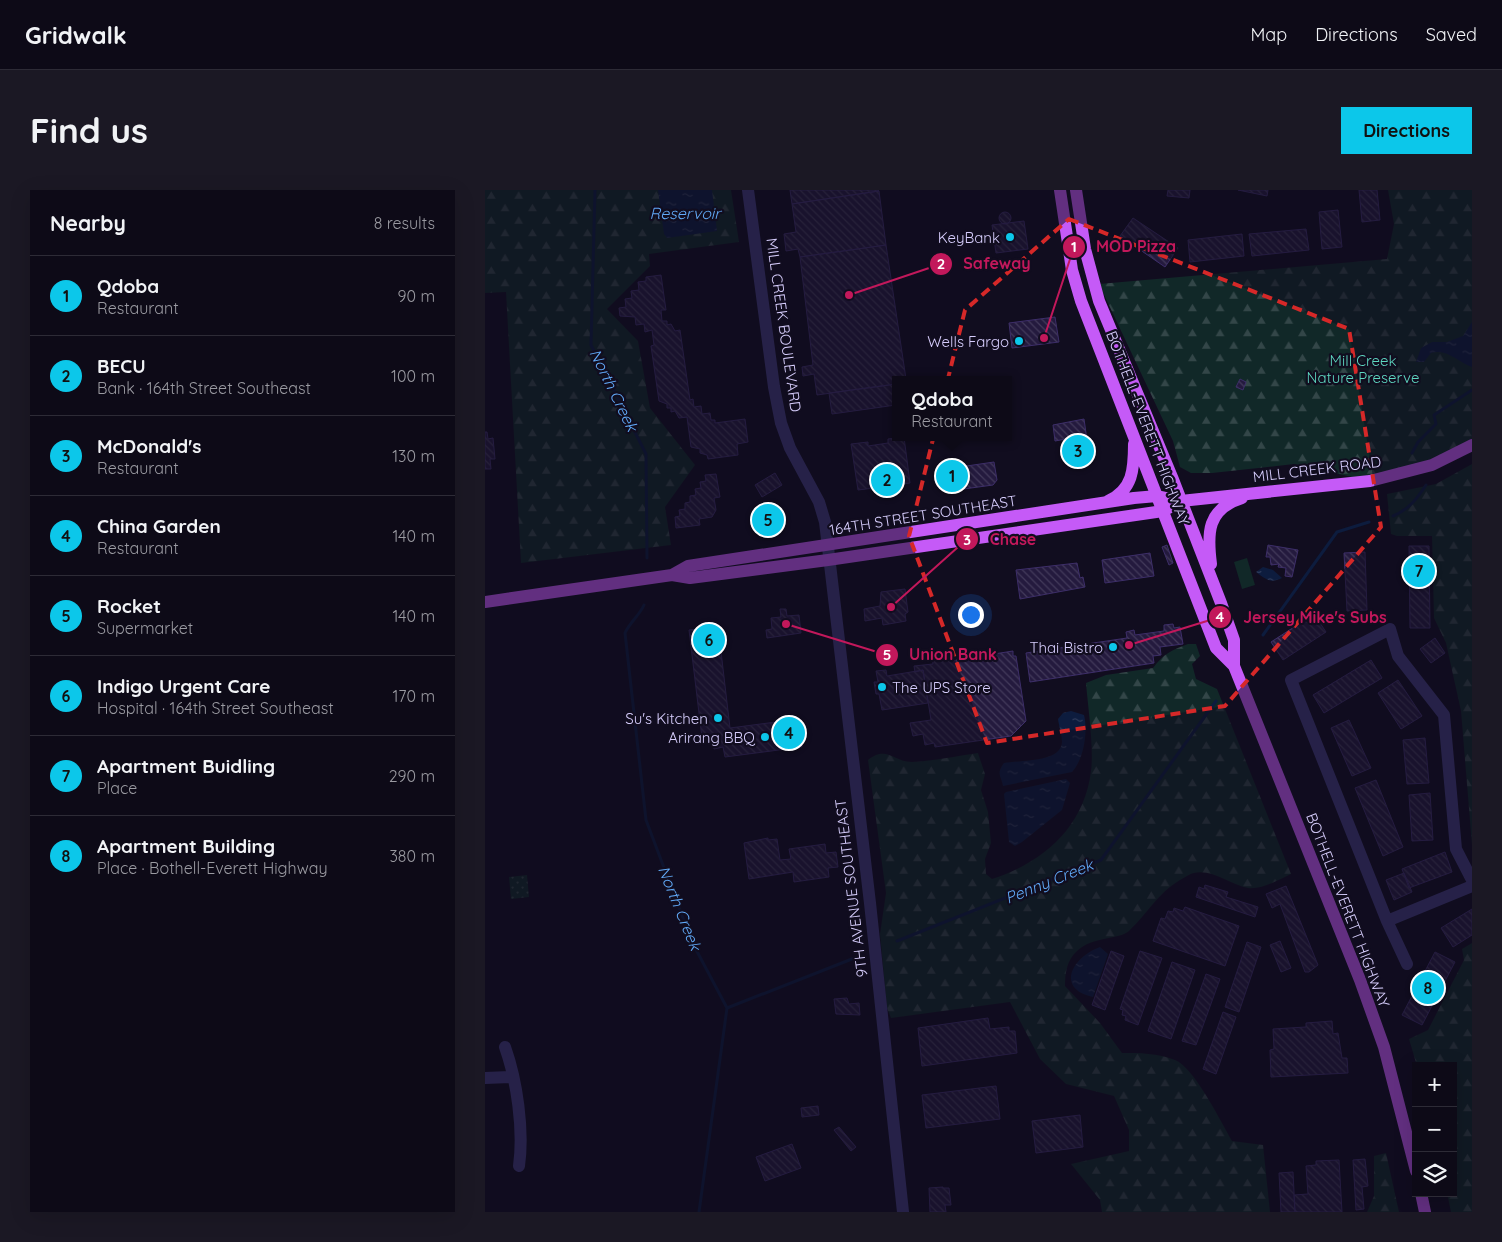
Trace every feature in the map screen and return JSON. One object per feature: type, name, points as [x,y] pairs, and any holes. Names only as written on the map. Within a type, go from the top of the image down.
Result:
[{"type":"main road","name":"BOTHELL-EVERETT HIGHWAY","points":[[1060,190],[1072,270],[1081,301],[1216,648],[1234,666]]},
{"type":"main road","name":"BOTHELL-EVERETT HIGHWAY","points":[[1076,190],[1085,248],[1099,301],[1213,581],[1234,640],[1234,666],[1360,980],[1383,1047],[1412,1155]]},
{"type":"main road","points":[[1097,504],[1120,494],[1130,481],[1134,462],[1134,437]]},
{"type":"main road","name":"MILL CREEK ROAD","points":[[1163,511],[1181,501],[1370,481],[1408,473],[1455,455],[1472,446]]},
{"type":"main road","points":[[1213,581],[1209,553],[1212,521],[1220,509],[1264,492]]},
{"type":"main road","name":"164TH STREET SOUTHEAST","points":[[672,575],[688,566],[1097,504],[1157,496],[1181,501]]},
{"type":"main road","name":"164TH STREET SOUTHEAST","points":[[485,602],[672,575],[690,578],[828,560],[1163,511]]},
{"type":"main road","points":[[1422,1197],[1425,1212]]},
{"type":"street","name":"MILL CREEK BOULEVARD","points":[[748,190],[780,415],[790,448],[819,502],[825,522],[828,560]]},
{"type":"street","name":"9TH AVENUE SOUTHEAST","points":[[828,560],[870,903],[903,1212]]},
{"type":"street","points":[[1407,964],[1387,921],[1291,680],[1390,629],[1398,656],[1444,715],[1455,849],[1472,880]]},
{"type":"street","points":[[1387,921],[1472,886]]},
{"type":"street","points":[[505,1047],[513,1076],[522,1139],[519,1166]]},
{"type":"street","points":[[485,1078],[513,1076]]},
{"type":"highlighted area","points":[[1069,219],[1349,329],[1381,527],[1225,706],[987,743],[909,536],[965,310]]},
{"type":"green space","points":[[485,190],[731,190],[739,242],[649,254],[650,266],[607,309],[638,341],[650,408],[695,465],[665,507],[671,545],[521,563],[506,292],[485,293]]},
{"type":"green space","name":"Mill Creek Nature Preserve","points":[[1388,190],[1472,190],[1472,445],[1370,481],[1294,464],[1212,473],[1191,473],[1180,467],[1173,441],[1099,284],[1387,259],[1394,224]]},
{"type":"green space","points":[[1472,464],[1472,845],[1461,711],[1446,643],[1434,618],[1432,536],[1397,536],[1391,534],[1387,494],[1436,484]]},
{"type":"green space","points":[[1247,558],[1255,585],[1242,589],[1234,562]]},
{"type":"green space","points":[[1188,644],[1196,644],[1200,656],[1192,664],[1196,679],[1217,689],[1291,874],[1271,884],[1253,888],[1241,886],[1208,873],[1201,872],[1188,875],[1165,891],[1125,934],[1098,940],[1083,946],[1077,951],[1067,967],[1065,986],[1100,1023],[1122,1053],[1142,1053],[1175,1060],[1190,1073],[1207,1096],[1232,1141],[1263,1145],[1270,1212],[1102,1212],[1100,1200],[1071,1164],[1129,1151],[1129,1130],[1114,1096],[1066,1084],[1040,1059],[1010,1002],[891,1018],[887,1008],[880,934],[886,893],[868,760],[880,754],[912,762],[978,753],[985,774],[981,790],[988,812],[991,843],[985,859],[986,874],[992,879],[1011,872],[1044,852],[1058,840],[1080,809],[1087,791],[1092,762],[1086,683],[1106,675],[1153,668],[1168,653]]},
{"type":"green space","points":[[527,875],[529,897],[511,899],[509,877]]},
{"type":"green space","points":[[1472,943],[1472,1212],[1451,1212],[1448,1197],[1457,1197],[1457,1062],[1416,1062],[1409,1039],[1428,1030],[1464,960],[1462,949]]},
{"type":"green space","points":[[1386,1153],[1399,1212],[1367,1212],[1374,1196],[1374,1156]]},
{"type":"water","name":"Reservoir","points":[[658,190],[712,190],[717,231],[667,238],[664,234]]},
{"type":"water","points":[[1472,322],[1472,367],[1442,352],[1431,353],[1424,362],[1416,362],[1421,348],[1432,342],[1447,342],[1463,336]]},
{"type":"water","points":[[1263,567],[1273,570],[1282,578],[1272,581],[1256,572]]},
{"type":"water","points":[[1071,711],[1084,715],[1085,722],[1082,753],[1072,772],[1003,786],[1000,772],[1004,763],[1047,757],[1055,754],[1060,749],[1062,739],[1058,719],[1063,713]]},
{"type":"water","points":[[1066,779],[1070,783],[1062,810],[1022,842],[1015,846],[1009,842],[1004,794]]},
{"type":"water","points":[[1100,947],[1108,954],[1093,997],[1081,993],[1074,987],[1071,980],[1075,965],[1090,952]]},
{"type":"building","points":[[790,190],[878,190],[879,191],[792,204]]},
{"type":"building","points":[[1168,190],[1190,190],[1189,198],[1167,196]]},
{"type":"building","points":[[1238,190],[1268,190],[1267,196]]},
{"type":"building","points":[[1359,190],[1377,190],[1380,220],[1362,222]]},
{"type":"building","points":[[879,191],[886,245],[800,257],[798,249],[786,251],[784,234],[796,232],[792,204]]},
{"type":"building","points":[[1338,210],[1342,247],[1322,249],[1319,212]]},
{"type":"building","points":[[1003,212],[1007,212],[1011,218],[1007,224],[1003,224],[999,220],[999,216]]},
{"type":"building","points":[[1133,218],[1178,248],[1165,267],[1120,236]]},
{"type":"building","name":"KeyBank","points":[[1024,221],[1028,249],[996,253],[992,225]]},
{"type":"building","points":[[1306,229],[1309,250],[1252,256],[1249,234]]},
{"type":"building","points":[[1242,234],[1244,256],[1190,262],[1188,240]]},
{"type":"building","points":[[886,245],[906,376],[892,376],[892,385],[817,395],[814,374],[803,376],[802,367],[813,365],[800,257]]},
{"type":"building","points":[[661,275],[666,310],[661,310],[662,321],[667,321],[667,325],[671,324],[675,331],[680,330],[690,400],[693,399],[694,407],[701,406],[702,414],[710,413],[711,420],[715,420],[715,423],[745,419],[748,442],[737,444],[738,455],[708,459],[707,455],[700,453],[700,449],[691,447],[687,417],[679,418],[675,411],[671,412],[671,408],[667,408],[667,404],[659,401],[651,346],[654,345],[652,330],[645,332],[644,324],[636,325],[635,317],[620,316],[619,308],[626,307],[625,299],[632,298],[631,291],[639,290],[638,282],[646,281],[646,277]]},
{"type":"building","points":[[1055,317],[1059,342],[1012,348],[1009,323]]},
{"type":"building","points":[[1240,379],[1246,382],[1243,390],[1236,387]]},
{"type":"building","points":[[892,385],[892,406],[832,414],[829,393]]},
{"type":"building","points":[[1084,419],[1090,461],[1069,464],[1066,439],[1055,441],[1053,425]]},
{"type":"building","points":[[485,432],[487,432],[488,439],[493,438],[495,459],[490,459],[491,469],[485,469]]},
{"type":"building","points":[[892,438],[892,441],[905,441],[910,483],[894,485],[894,481],[874,484],[874,488],[858,490],[851,444],[868,442],[868,446],[888,443],[888,439]]},
{"type":"building","points":[[994,462],[997,480],[993,485],[949,491],[946,469]]},
{"type":"building","points":[[775,473],[782,485],[762,497],[755,485]]},
{"type":"building","points":[[716,474],[720,497],[714,498],[716,510],[712,517],[699,519],[700,525],[676,528],[675,517],[680,516],[679,510],[685,509],[685,503],[690,502],[690,496],[696,495],[695,489],[701,488],[700,482],[706,481],[705,475]]},
{"type":"building","points":[[780,508],[782,529],[756,532],[753,512]]},
{"type":"building","points":[[1167,545],[1173,563],[1169,565],[1162,547]]},
{"type":"building","points":[[1268,545],[1298,550],[1292,577],[1285,576],[1286,568],[1278,567],[1279,564],[1271,565],[1270,557],[1266,557]]},
{"type":"building","points":[[1409,546],[1429,546],[1430,628],[1410,628]]},
{"type":"building","points":[[1365,552],[1367,610],[1347,611],[1344,553]]},
{"type":"building","points":[[1150,553],[1154,576],[1105,583],[1102,560]]},
{"type":"building","points":[[1077,563],[1080,578],[1083,577],[1085,587],[1020,599],[1016,570]]},
{"type":"building","points":[[905,589],[908,612],[905,614],[906,621],[883,625],[882,618],[865,621],[864,609],[880,606],[881,592]]},
{"type":"building","points":[[780,609],[786,609],[787,616],[799,615],[801,633],[767,638],[766,630],[772,629],[771,618],[781,617]]},
{"type":"building","points":[[1314,614],[1326,632],[1283,660],[1271,642]]},
{"type":"building","points":[[1173,624],[1174,628],[1180,627],[1183,644],[1160,647],[1161,655],[1153,656],[1154,663],[1030,682],[1026,653],[1127,638],[1126,632],[1134,630],[1135,635],[1164,631],[1164,625]]},
{"type":"building","points":[[718,626],[730,728],[799,719],[802,747],[725,757],[723,747],[714,749],[712,737],[702,738],[689,630]]},
{"type":"building","points":[[1435,638],[1445,653],[1431,663],[1420,649]]},
{"type":"building","points":[[1013,651],[1013,656],[1016,656],[1026,721],[1011,736],[935,747],[934,743],[925,745],[923,734],[913,736],[910,723],[931,720],[923,670],[915,672],[914,666],[933,664],[932,656],[948,654],[950,662],[957,660],[959,656],[978,653],[981,656]]},
{"type":"building","points":[[1371,660],[1382,678],[1324,713],[1313,695]]},
{"type":"building","points":[[886,670],[887,676],[923,670],[928,703],[882,710],[879,694],[876,694],[874,682],[878,682],[876,671]]},
{"type":"building","points":[[1398,680],[1422,716],[1401,729],[1378,693]]},
{"type":"building","points":[[1349,720],[1371,768],[1352,776],[1331,728]]},
{"type":"building","points":[[1425,738],[1429,783],[1407,784],[1403,740]]},
{"type":"building","points":[[1376,780],[1403,847],[1383,856],[1355,788]]},
{"type":"building","points":[[1430,793],[1433,840],[1412,841],[1409,795]]},
{"type":"building","points":[[768,838],[768,840],[777,839],[780,860],[791,859],[789,849],[825,844],[826,853],[836,852],[838,867],[828,868],[829,877],[794,882],[793,872],[749,879],[744,843]]},
{"type":"building","points":[[1445,852],[1452,872],[1409,888],[1402,869]]},
{"type":"building","points":[[1404,873],[1412,892],[1394,900],[1386,880]]},
{"type":"building","points":[[1205,885],[1228,892],[1226,897],[1258,907],[1255,917],[1196,897],[1199,887],[1204,889]]},
{"type":"building","points":[[1286,886],[1318,965],[1309,972],[1305,972],[1280,904],[1272,908],[1266,894]]},
{"type":"building","points":[[1185,907],[1239,926],[1225,966],[1153,941],[1161,918],[1165,919],[1168,911],[1173,912],[1174,908],[1183,911]]},
{"type":"building","points":[[1472,909],[1472,935],[1453,947],[1441,928]]},
{"type":"building","points":[[1280,941],[1291,968],[1281,972],[1270,945]]},
{"type":"building","points":[[1247,942],[1261,947],[1239,1012],[1225,1007]]},
{"type":"building","points":[[1111,951],[1124,956],[1105,1010],[1092,1005]]},
{"type":"building","points":[[1140,951],[1162,958],[1138,1025],[1125,1020],[1126,1016],[1122,1015],[1123,1010],[1120,1009]]},
{"type":"building","points":[[1435,952],[1455,962],[1422,1025],[1402,1015]]},
{"type":"building","points":[[1172,962],[1195,970],[1171,1039],[1148,1031]]},
{"type":"building","points":[[1206,974],[1220,979],[1196,1045],[1182,1041]]},
{"type":"building","points":[[847,998],[849,1004],[859,1003],[860,1015],[836,1014],[834,999]]},
{"type":"building","points":[[1223,1012],[1236,1017],[1216,1074],[1203,1069]]},
{"type":"building","points":[[988,1018],[990,1029],[1009,1027],[1009,1031],[1015,1031],[1017,1053],[922,1066],[918,1028]]},
{"type":"building","points":[[1332,1021],[1333,1034],[1338,1033],[1342,1058],[1347,1058],[1348,1073],[1271,1077],[1270,1050],[1274,1049],[1273,1029],[1306,1027],[1306,1023]]},
{"type":"building","points":[[996,1086],[1000,1119],[926,1128],[922,1095]]},
{"type":"building","points":[[818,1106],[819,1115],[802,1117],[801,1108]]},
{"type":"building","points":[[1080,1115],[1083,1147],[1036,1153],[1032,1121]]},
{"type":"building","points":[[839,1127],[856,1147],[851,1151],[834,1130]]},
{"type":"building","points":[[792,1144],[801,1168],[765,1181],[756,1157]]},
{"type":"building","points":[[1365,1159],[1368,1186],[1362,1187],[1364,1209],[1356,1210],[1353,1160]]},
{"type":"building","points":[[1339,1160],[1342,1212],[1295,1212],[1294,1195],[1308,1194],[1306,1166],[1316,1165],[1316,1161]]},
{"type":"building","points":[[1293,1172],[1295,1212],[1281,1212],[1279,1173]]},
{"type":"building","points":[[929,1188],[949,1188],[951,1205],[945,1205],[946,1212],[930,1212]]},
{"type":"waterway","name":"North Creek","points":[[595,190],[591,345],[646,454],[647,558]]},
{"type":"waterway","name":"Penny Creek","points":[[1412,453],[1418,442],[1436,424],[1434,415],[1472,390]]},
{"type":"waterway","name":"Penny Creek","points":[[1393,516],[1412,504],[1426,485]]},
{"type":"waterway","name":"Penny Creek","points":[[1263,635],[1337,532],[1369,522]]},
{"type":"waterway","name":"North Creek","points":[[644,605],[625,633],[646,820],[692,942],[727,1008],[699,1212]]},
{"type":"waterway","name":"Penny Creek","points":[[897,941],[1101,860],[1216,701]]},
{"type":"waterway","name":"Penny Creek","points":[[727,1008],[857,957]]},
{"type":"place","name":"KeyBank","points":[[1010,237]]},
{"type":"place","name":"Safeway","points":[[849,295]]},
{"type":"place","name":"MOD Pizza","points":[[1044,338]]},
{"type":"place","name":"Wells Fargo","points":[[1019,341]]},
{"type":"place","name":"McDonald's","points":[[1078,451]]},
{"type":"place","name":"Qdoba","points":[[952,476]]},
{"type":"place","name":"BECU","points":[[887,480]]},
{"type":"place","name":"Rocket","points":[[768,520]]},
{"type":"place","name":"Apartment Buidling","points":[[1419,571]]},
{"type":"place","name":"Chase","points":[[891,607]]},
{"type":"place","name":"Union Bank","points":[[786,624]]},
{"type":"place","name":"Indigo Urgent Care","points":[[709,640]]},
{"type":"place","name":"Jersey Mike's Subs","points":[[1129,645]]},
{"type":"place","name":"Thai Bistro","points":[[1113,647]]},
{"type":"place","name":"The UPS Store","points":[[882,687]]},
{"type":"place","name":"Su's Kitchen","points":[[718,718]]},
{"type":"place","name":"China Garden","points":[[789,733]]},
{"type":"place","name":"Arirang BBQ","points":[[765,737]]},
{"type":"place","name":"Apartment Building","points":[[1428,988]]}]
